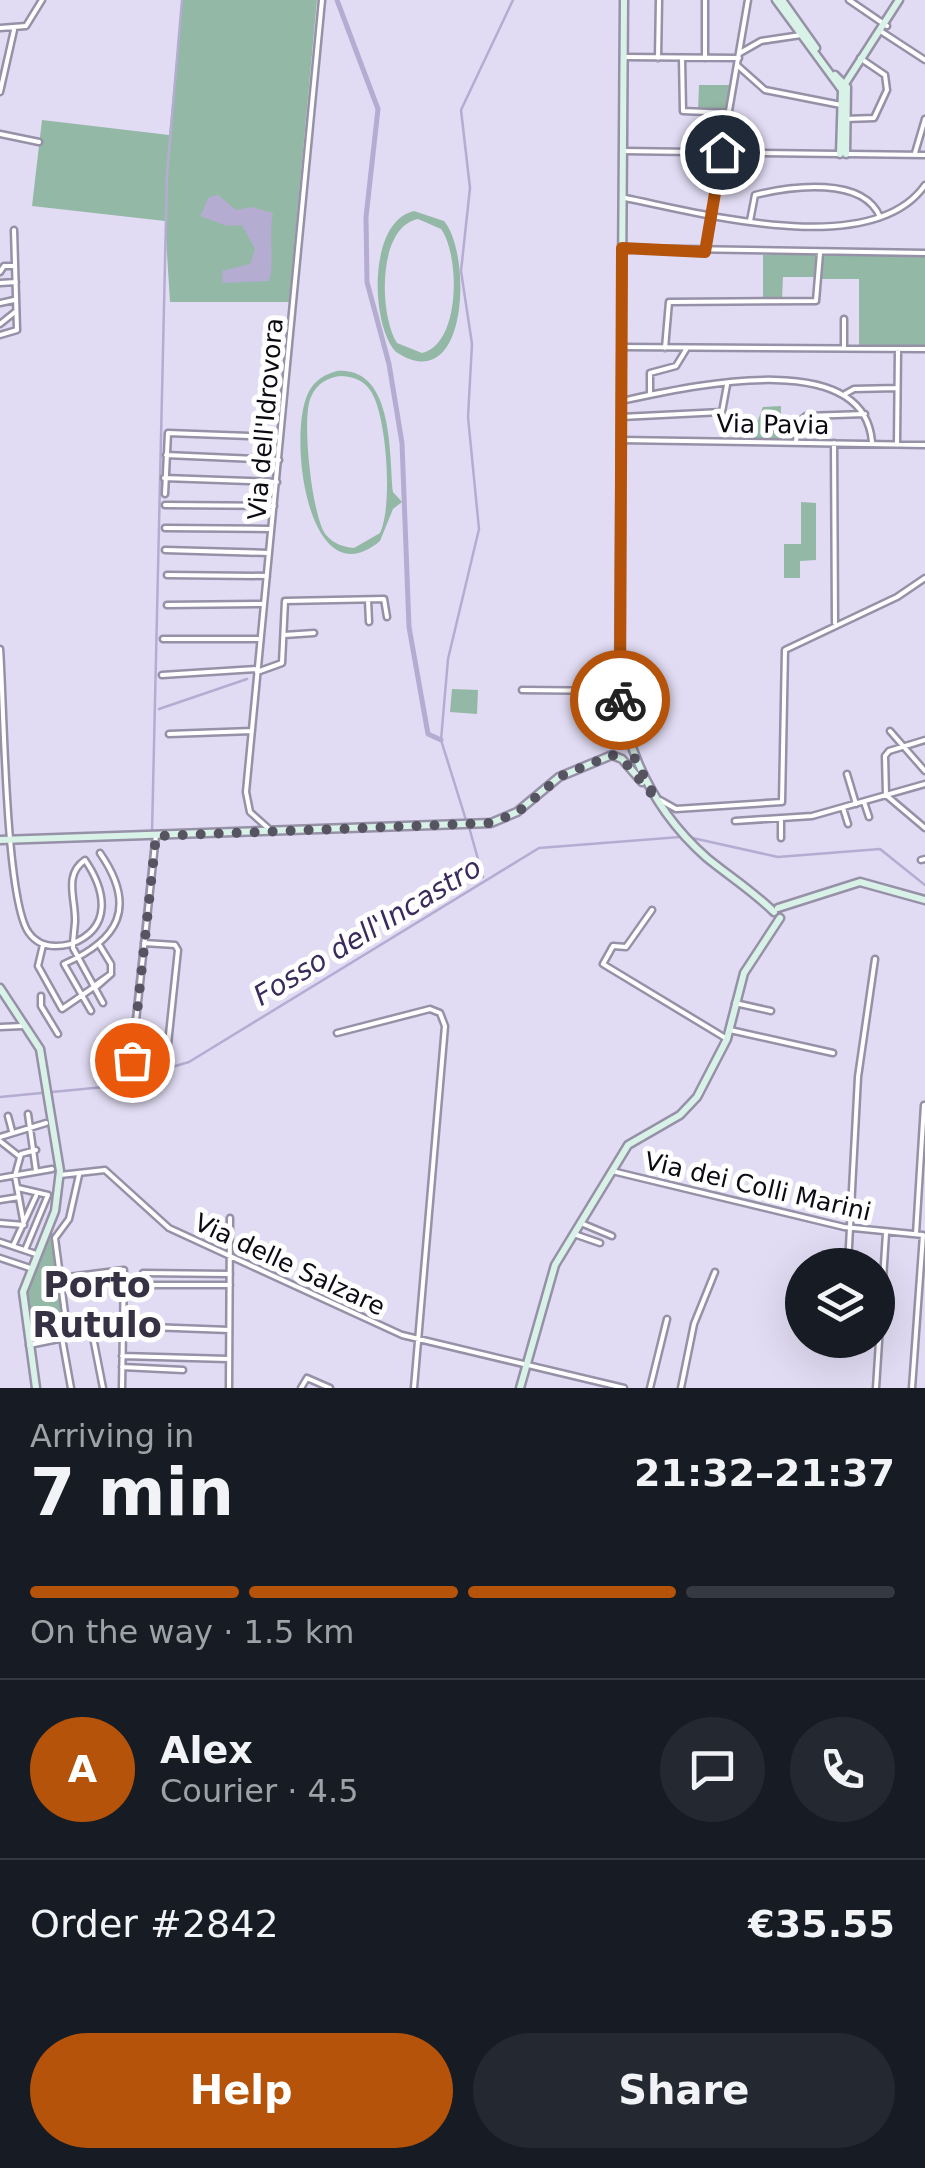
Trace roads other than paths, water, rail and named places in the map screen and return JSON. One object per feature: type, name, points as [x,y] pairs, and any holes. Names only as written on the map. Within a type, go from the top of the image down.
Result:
[{"type":"street","points":[[0,28],[14,30],[28,24],[42,0]]},
{"type":"street","name":"Via dell'Idrovora","points":[[272,830],[255,817],[247,803],[322,0]]},
{"type":"street","points":[[624,0],[618,691],[631,749],[656,799],[678,810],[781,803],[785,794],[784,653],[835,623],[897,598],[925,578]]},
{"type":"street","points":[[658,58],[660,0]]},
{"type":"street","points":[[704,58],[705,0]]},
{"type":"street","points":[[705,252],[748,0]]},
{"type":"street","points":[[779,0],[844,87]]},
{"type":"street","points":[[849,0],[925,60]]},
{"type":"street","points":[[843,154],[844,87],[902,0]]},
{"type":"street","points":[[0,92],[14,30]]},
{"type":"street","points":[[624,57],[739,55],[761,41],[803,34]]},
{"type":"street","points":[[682,58],[682,111],[728,114]]},
{"type":"street","points":[[844,120],[876,117],[887,90],[884,74],[862,59]]},
{"type":"street","points":[[737,65],[768,91],[844,105]]},
{"type":"street","points":[[914,155],[925,119]]},
{"type":"street","points":[[0,134],[39,142]]},
{"type":"street","points":[[623,151],[925,155]]},
{"type":"street","points":[[624,198],[712,215],[801,226],[880,218],[907,206],[925,185]]},
{"type":"street","points":[[750,221],[755,195],[796,188],[859,193],[880,218]]},
{"type":"street","points":[[0,336],[16,333],[14,230]]},
{"type":"street","points":[[622,248],[925,253]]},
{"type":"street","points":[[666,348],[669,302],[816,302],[820,253]]},
{"type":"street","points":[[0,272],[4,266],[15,266]]},
{"type":"street","points":[[0,283],[16,282]]},
{"type":"street","points":[[0,303],[16,300]]},
{"type":"street","points":[[0,324],[16,311]]},
{"type":"street","points":[[844,319],[844,348]]},
{"type":"street","points":[[621,347],[925,350]]},
{"type":"street","points":[[650,395],[650,373],[677,365],[687,348]]},
{"type":"street","points":[[897,443],[898,349]]},
{"type":"street","points":[[621,401],[727,383],[800,382],[845,394],[865,414],[872,442]]},
{"type":"street","points":[[621,417],[722,412],[727,383]]},
{"type":"street","points":[[845,394],[854,389],[897,388]]},
{"type":"street","points":[[796,442],[798,424],[806,416],[865,414]]},
{"type":"street","points":[[165,494],[167,434],[280,437]]},
{"type":"street","name":"Via Pavia","points":[[620,440],[925,445]]},
{"type":"street","points":[[834,442],[835,623]]},
{"type":"street","points":[[166,455],[278,460]]},
{"type":"street","points":[[165,478],[277,482]]},
{"type":"street","points":[[165,505],[274,506]]},
{"type":"street","points":[[165,528],[272,529]]},
{"type":"street","points":[[165,550],[269,553]]},
{"type":"street","points":[[166,576],[267,576]]},
{"type":"street","points":[[368,600],[368,622]]},
{"type":"street","points":[[162,675],[257,671],[282,664],[286,601],[386,600],[387,617]]},
{"type":"street","points":[[167,605],[264,604]]},
{"type":"street","points":[[283,635],[314,633]]},
{"type":"street","points":[[162,639],[260,638]]},
{"type":"street","points":[[0,649],[3,750],[24,922],[43,944],[73,944],[94,929],[103,907],[102,887],[85,860],[74,868],[72,879],[73,944],[102,1004]]},
{"type":"street","points":[[522,690],[618,691]]},
{"type":"street","points":[[890,730],[925,770]]},
{"type":"street","points":[[168,734],[252,732]]},
{"type":"street","points":[[925,740],[886,755],[886,795],[925,828]]},
{"type":"street","points":[[0,840],[496,822],[520,810],[558,778],[612,755],[622,759],[694,844],[777,913]]},
{"type":"street","points":[[847,774],[856,804]]},
{"type":"street","points":[[735,820],[781,818],[843,808],[925,784]]},
{"type":"street","points":[[864,802],[869,817]]},
{"type":"street","points":[[0,809],[9,808]]},
{"type":"street","points":[[843,808],[848,824]]},
{"type":"street","points":[[781,818],[781,838]]},
{"type":"street","points":[[144,943],[174,945],[178,950],[168,1045],[134,1061],[132,1058],[144,943],[156,836]]},
{"type":"street","points":[[91,1011],[64,964],[100,946],[111,934],[120,908],[117,880],[100,853]]},
{"type":"street","points":[[520,1388],[550,1275],[634,1139],[692,1103],[727,1039],[746,968],[777,913],[825,890],[860,882],[925,900]]},
{"type":"street","points":[[652,910],[627,946],[614,945],[602,963],[727,1039]]},
{"type":"street","points":[[43,944],[38,966],[62,1009]]},
{"type":"street","points":[[49,1018],[111,974],[112,964],[100,946]]},
{"type":"street","points":[[849,1248],[862,1027],[865,1004],[872,997],[875,959]]},
{"type":"street","points":[[0,988],[28,1025],[40,1049],[60,1175],[55,1212],[30,1268],[23,1298],[36,1388]]},
{"type":"street","points":[[41,996],[58,1034]]},
{"type":"street","points":[[0,1002],[10,1001]]},
{"type":"street","points":[[735,1002],[771,1011]]},
{"type":"street","points":[[337,1033],[434,1009],[444,1019],[446,1040],[414,1388]]},
{"type":"street","points":[[0,1028],[28,1025]]},
{"type":"street","points":[[730,1030],[834,1053]]},
{"type":"street","points":[[912,1388],[924,1105]]},
{"type":"street","points":[[28,1114],[36,1171]]},
{"type":"street","points":[[8,1116],[12,1131]]},
{"type":"street","points":[[19,1156],[0,1139],[12,1131],[46,1123]]},
{"type":"street","points":[[19,1156],[36,1150]]},
{"type":"street","points":[[19,1156],[16,1176],[24,1225]]},
{"type":"street","points":[[0,1178],[52,1169]]},
{"type":"street","name":"Via delle Salzare","points":[[60,1175],[79,1175],[95,1169],[108,1172],[162,1224],[418,1340],[624,1388]]},
{"type":"street","name":"Via dei Colli Marini","points":[[612,1172],[850,1228],[921,1235]]},
{"type":"street","points":[[72,1388],[55,1236],[69,1220],[79,1175]]},
{"type":"street","points":[[18,1188],[47,1193],[46,1208],[25,1250]]},
{"type":"street","points":[[13,1246],[37,1194]]},
{"type":"street","points":[[0,1200],[19,1197]]},
{"type":"street","points":[[229,1388],[230,1218]]},
{"type":"street","points":[[0,1223],[24,1225]]},
{"type":"street","points":[[581,1224],[612,1236]]},
{"type":"street","points":[[876,1388],[886,1232]]},
{"type":"street","points":[[574,1234],[600,1243]]},
{"type":"street","points":[[0,1242],[36,1254]]},
{"type":"street","points":[[0,1258],[30,1268]]},
{"type":"street","points":[[60,1278],[123,1269],[122,1388]]},
{"type":"street","points":[[681,1388],[695,1322],[716,1272]]},
{"type":"street","points":[[144,1273],[230,1274]]},
{"type":"street","points":[[144,1285],[230,1285]]},
{"type":"street","points":[[650,1388],[667,1319]]},
{"type":"street","points":[[28,1345],[123,1326],[229,1330]]},
{"type":"street","points":[[92,1332],[103,1388]]},
{"type":"street","points":[[122,1356],[229,1359]]},
{"type":"street","points":[[122,1367],[183,1370]]},
{"type":"street","points":[[301,1388],[308,1378],[330,1388]]},
{"type":"waterway","points":[[152,833],[167,175],[182,0]]},
{"type":"waterway","points":[[337,0],[378,109],[366,217],[367,282],[389,364],[402,443],[409,627],[428,734],[441,740]]},
{"type":"waterway","points":[[466,820],[441,740],[448,659],[479,529],[468,417],[472,344],[461,271],[470,188],[461,110],[513,0]]},
{"type":"waterway","points":[[159,709],[247,679]]},
{"type":"waterway","points":[[469,827],[483,877]]},
{"type":"waterway","name":"Fosso dell'Incastro","points":[[0,1097],[104,1087],[189,1062],[539,848],[680,837]]},
{"type":"waterway","name":"Fosso dell'Incastro","points":[[688,837],[778,857],[880,849],[925,885]]},
{"type":"waterway","points":[[133,1079],[128,1061],[152,838]]},
{"type":"district","name":"Porto Rutulo","points":[[97,1305]]}]
